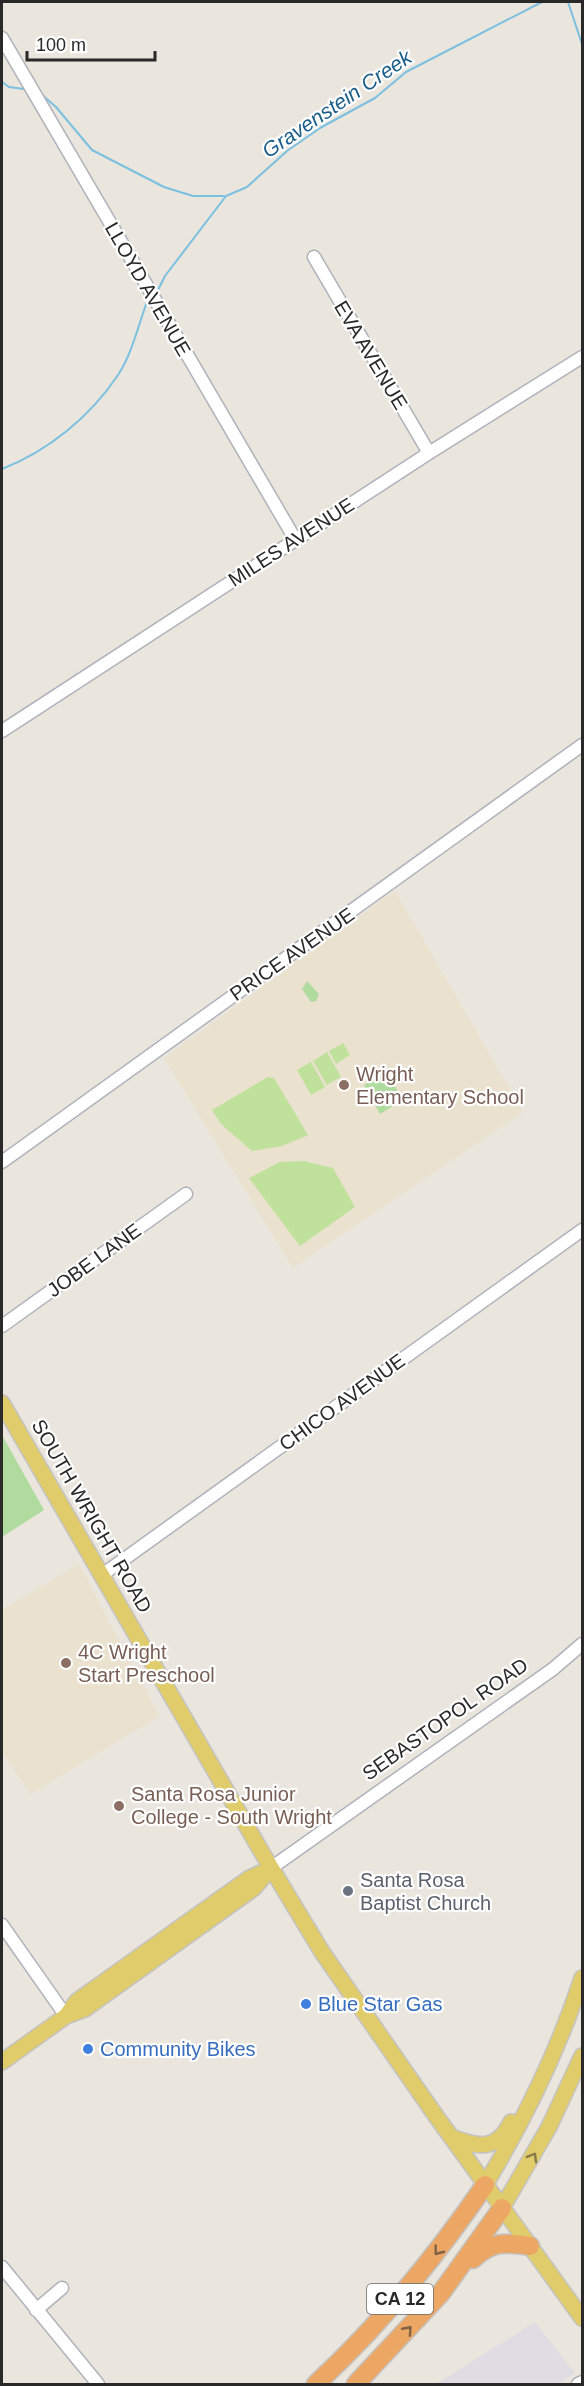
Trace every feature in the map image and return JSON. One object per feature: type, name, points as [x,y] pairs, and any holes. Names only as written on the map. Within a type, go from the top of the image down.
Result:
[{"type":"highway","name":"CA 12","points":[[316,2385],[411,2286],[485,2185]]},
{"type":"highway","name":"CA 12","points":[[356,2385],[423,2314],[458,2272],[502,2208]]},
{"type":"highway","points":[[458,2272],[496,2243],[530,2246]]},
{"type":"main road","name":"SOUTH WRIGHT ROAD","points":[[3,1408],[322,1952],[485,2185],[582,2318]]},
{"type":"main road","name":"SEBASTOPOL ROAD","points":[[2,2062],[66,2016],[77,2001],[249,1879],[271,1868]]},
{"type":"main road","name":"CA 12","points":[[485,2185],[530,2104],[558,2045],[582,1978]]},
{"type":"main road","points":[[451,2137],[481,2145],[492,2143],[502,2137],[534,2075],[558,2045]]},
{"type":"main road","name":"CA 12","points":[[502,2208],[549,2127],[582,2056]]},
{"type":"street","name":"LLOYD AVENUE","points":[[2,38],[295,539]]},
{"type":"street","name":"EVA AVENUE","points":[[314,257],[429,453]]},
{"type":"street","name":"MILES AVENUE","points":[[2,731],[295,539],[582,357]]},
{"type":"street","name":"PRICE AVENUE","points":[[2,1162],[582,746]]},
{"type":"street","name":"JOBE LANE","points":[[2,1326],[186,1194]]},
{"type":"street","name":"CHICO AVENUE","points":[[102,1575],[582,1230]]},
{"type":"street","name":"SEBASTOPOL ROAD","points":[[271,1868],[553,1669],[582,1644]]},
{"type":"street","points":[[2,1925],[66,2016]]},
{"type":"street","points":[[2,2267],[98,2385]]},
{"type":"street","points":[[36,2310],[62,2288]]},
{"type":"street","points":[[578,2385],[582,2382]]},
{"type":"shaded area","name":"Wright Elementary School","points":[[395,891],[523,1112],[293,1268],[164,1058]]},
{"type":"shaded area","name":"4C Wright Start Preschool","points":[[79,1564],[159,1716],[31,1794],[2,1752],[2,1610]]},
{"type":"shaded area","points":[[535,2322],[575,2373],[558,2384],[436,2384]]},
{"type":"green space","points":[[307,981],[319,994],[316,1001],[311,1002],[302,989]]},
{"type":"green space","points":[[343,1043],[350,1055],[336,1064],[329,1051]]},
{"type":"green space","points":[[327,1052],[341,1077],[327,1085],[313,1061]]},
{"type":"green space","points":[[311,1062],[325,1087],[311,1095],[297,1070]]},
{"type":"green space","points":[[387,1072],[403,1100],[380,1114],[364,1085]]},
{"type":"green space","points":[[268,1077],[274,1078],[308,1135],[282,1146],[252,1151],[221,1124],[212,1110]]},
{"type":"green space","points":[[304,1161],[333,1168],[355,1207],[300,1246],[249,1178],[280,1162]]},
{"type":"green space","points":[[2,1435],[44,1510],[2,1537]]},
{"type":"waterway","name":"Gravenstein Creek","points":[[157,292],[165,276],[226,196],[247,187],[287,151],[320,128],[375,98],[406,72],[542,2]]},
{"type":"waterway","points":[[568,2],[582,44]]},
{"type":"waterway","points":[[2,82],[9,87],[24,89]]},
{"type":"waterway","points":[[41,94],[56,107],[92,150],[164,187],[193,196],[224,196]]},
{"type":"waterway","name":"Gravenstein Creek","points":[[2,469],[36,453],[52,442],[95,405],[123,367],[148,299]]},
{"type":"place","name":"Wright Elementary School","points":[[344,1085]]},
{"type":"place","name":"4C Wright Start Preschool","points":[[66,1663]]},
{"type":"place","name":"Santa Rosa Junior College - South Wright","points":[[119,1806]]},
{"type":"place","name":"Santa Rosa Baptist Church","points":[[348,1891]]},
{"type":"place","name":"Blue Star Gas","points":[[306,2004]]},
{"type":"place","name":"Community Bikes","points":[[88,2049]]}]
